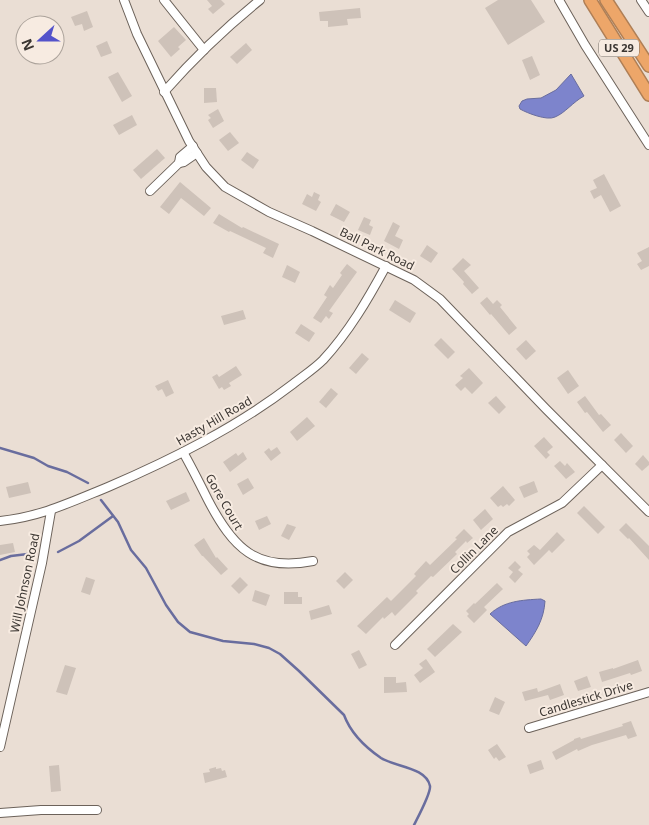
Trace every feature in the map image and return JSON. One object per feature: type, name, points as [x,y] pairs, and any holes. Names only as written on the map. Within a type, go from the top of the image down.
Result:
[{"type":"highway","name":"US 29","points":[[590,0],[649,95]]},
{"type":"highway","name":"US 29","points":[[606,0],[649,66]]},
{"type":"street","name":"Ball Park Road","points":[[124,0],[164,92],[206,167],[225,187],[269,212],[414,280],[440,299],[649,512]]},
{"type":"street","points":[[164,0],[204,50]]},
{"type":"street","points":[[164,92],[193,60],[234,20],[260,0]]},
{"type":"street","points":[[559,0],[585,45],[649,145]]},
{"type":"street","points":[[641,0],[649,12]]},
{"type":"street","points":[[150,191],[179,163],[184,162],[195,149]]},
{"type":"street","name":"Hasty Hill Road","points":[[0,521],[20,519],[51,511],[121,481],[183,452],[270,401],[322,361],[348,329],[370,297],[386,266]]},
{"type":"street","name":"Gore Court","points":[[183,452],[216,515],[236,544],[262,560],[281,564],[313,561]]},
{"type":"street","name":"Collin Lane","points":[[395,645],[508,532],[562,503],[602,465]]},
{"type":"street","name":"Will Johnson Road","points":[[0,747],[42,564],[51,511]]},
{"type":"street","name":"Candlestick Drive","points":[[529,728],[649,692]]},
{"type":"street","points":[[0,813],[41,810],[97,810]]},
{"type":"water","points":[[571,74],[584,96],[562,113],[555,117],[547,118],[520,109],[519,106],[522,101],[541,98],[556,90]]},
{"type":"water","points":[[541,599],[545,601],[541,619],[526,646],[490,614],[507,604]]},
{"type":"building","points":[[207,0],[221,0],[225,4],[213,14],[208,9],[212,6]]},
{"type":"building","points":[[498,0],[531,0],[545,22],[508,45],[485,8]]},
{"type":"building","points":[[360,8],[361,18],[347,19],[348,25],[328,27],[328,21],[320,21],[319,12]]},
{"type":"building","points":[[87,11],[93,27],[84,31],[82,24],[75,26],[71,17]]},
{"type":"building","points":[[174,27],[186,40],[171,57],[158,41]]},
{"type":"building","points":[[107,41],[112,53],[101,57],[96,46]]},
{"type":"building","points":[[246,43],[252,50],[237,64],[230,57]]},
{"type":"building","points":[[532,56],[540,75],[530,80],[522,60]]},
{"type":"building","points":[[118,72],[132,96],[122,102],[108,77]]},
{"type":"building","points":[[204,88],[216,88],[217,102],[204,103]]},
{"type":"building","points":[[218,109],[224,121],[213,128],[208,120],[211,118],[208,115]]},
{"type":"building","points":[[132,115],[137,125],[119,135],[113,125]]},
{"type":"building","points":[[230,132],[239,143],[228,151],[219,140]]},
{"type":"building","points":[[157,149],[165,158],[141,179],[133,170]]},
{"type":"building","points":[[247,152],[259,160],[253,169],[241,160]]},
{"type":"building","points":[[604,174],[621,206],[610,212],[601,195],[594,199],[590,191],[597,188],[593,180]]},
{"type":"building","points":[[180,182],[211,208],[204,216],[181,198],[169,214],[160,207]]},
{"type":"building","points":[[314,192],[320,195],[318,200],[321,202],[316,211],[302,204],[307,194],[312,197]]},
{"type":"building","points":[[336,204],[350,212],[344,222],[330,215]]},
{"type":"building","points":[[219,214],[242,228],[279,244],[273,258],[263,253],[266,248],[213,223]]},
{"type":"building","points":[[364,217],[371,220],[369,225],[373,227],[370,235],[358,230]]},
{"type":"building","points":[[393,222],[400,226],[395,236],[403,240],[399,249],[384,241]]},
{"type":"building","points":[[427,245],[438,253],[431,263],[420,256]]},
{"type":"building","points":[[649,247],[649,266],[641,270],[637,264],[642,261],[637,253]]},
{"type":"building","points":[[463,258],[471,265],[464,271],[479,288],[472,294],[452,269]]},
{"type":"building","points":[[347,264],[357,272],[329,311],[333,313],[329,319],[326,316],[321,323],[313,318],[327,297],[324,295],[330,285],[333,288],[342,275],[340,273]]},
{"type":"building","points":[[287,265],[300,272],[295,283],[282,277]]},
{"type":"building","points":[[487,297],[493,304],[497,300],[502,305],[500,307],[517,328],[509,335],[480,303]]},
{"type":"building","points":[[395,300],[416,313],[410,323],[389,310]]},
{"type":"building","points":[[243,310],[246,319],[224,325],[221,316]]},
{"type":"building","points":[[301,324],[315,333],[309,342],[295,333]]},
{"type":"building","points":[[441,338],[455,352],[448,359],[434,345]]},
{"type":"building","points":[[526,340],[536,351],[526,360],[516,349]]},
{"type":"building","points":[[362,353],[369,359],[356,374],[349,368]]},
{"type":"building","points":[[236,366],[242,375],[229,383],[231,386],[224,390],[222,387],[219,389],[212,377],[217,374],[219,377]]},
{"type":"building","points":[[469,368],[483,383],[472,394],[465,387],[461,391],[455,385],[463,378],[460,376]]},
{"type":"building","points":[[568,370],[579,386],[568,394],[557,378]]},
{"type":"building","points":[[168,380],[174,393],[166,397],[162,389],[158,391],[155,386]]},
{"type":"building","points":[[331,388],[338,394],[326,408],[319,402]]},
{"type":"building","points":[[496,396],[506,407],[499,414],[488,403]]},
{"type":"building","points":[[585,396],[599,415],[601,414],[611,425],[603,432],[577,402]]},
{"type":"building","points":[[307,417],[315,426],[297,441],[290,432]]},
{"type":"building","points":[[621,433],[633,446],[626,453],[614,440]]},
{"type":"building","points":[[544,437],[553,447],[547,452],[550,455],[546,459],[534,446]]},
{"type":"building","points":[[277,447],[281,453],[271,461],[264,452],[269,448],[271,451]]},
{"type":"building","points":[[243,452],[247,459],[230,472],[223,462],[236,453],[238,456]]},
{"type":"building","points":[[643,455],[649,462],[649,465],[642,471],[635,464]]},
{"type":"building","points":[[560,461],[565,466],[567,463],[575,472],[566,479],[554,466]]},
{"type":"building","points":[[248,478],[254,488],[243,495],[237,484]]},
{"type":"building","points":[[534,481],[538,492],[524,498],[519,487]]},
{"type":"building","points":[[28,482],[31,493],[9,498],[6,487]]},
{"type":"building","points":[[503,486],[515,500],[509,506],[507,504],[503,507],[501,505],[498,507],[490,498]]},
{"type":"building","points":[[186,492],[190,501],[171,510],[166,501]]},
{"type":"building","points":[[584,506],[605,527],[598,534],[577,513]]},
{"type":"building","points":[[485,509],[493,519],[481,530],[473,520]]},
{"type":"building","points":[[267,516],[271,524],[259,530],[255,521]]},
{"type":"building","points":[[626,523],[649,546],[649,560],[619,530]]},
{"type":"building","points":[[287,524],[296,527],[289,540],[281,536]]},
{"type":"building","points":[[464,529],[473,538],[467,543],[466,541],[455,552],[457,554],[416,591],[418,593],[395,616],[392,612],[384,619],[383,617],[366,634],[357,626],[387,597],[391,601],[416,576],[414,574],[426,561],[430,565],[457,539],[455,538]]},
{"type":"building","points":[[557,532],[565,540],[552,553],[549,550],[534,565],[527,557],[530,554],[527,551],[534,545],[540,550]]},
{"type":"building","points":[[204,538],[216,558],[228,569],[221,575],[194,545]]},
{"type":"building","points":[[13,543],[15,552],[0,555],[0,545]]},
{"type":"building","points":[[515,561],[521,567],[518,570],[523,574],[515,583],[509,577],[513,572],[508,568]]},
{"type":"building","points":[[345,572],[353,580],[344,589],[336,581]]},
{"type":"building","points":[[86,577],[95,580],[90,595],[81,592]]},
{"type":"building","points":[[240,577],[248,585],[239,594],[231,586]]},
{"type":"building","points":[[497,583],[503,589],[484,607],[487,610],[474,623],[467,616],[469,614],[466,611]]},
{"type":"building","points":[[255,590],[270,595],[266,606],[252,601]]},
{"type":"building","points":[[284,592],[298,592],[298,597],[302,597],[302,604],[284,604]]},
{"type":"building","points":[[329,605],[332,614],[311,620],[309,611]]},
{"type":"building","points":[[453,624],[462,632],[435,657],[427,649]]},
{"type":"building","points":[[359,650],[367,665],[359,669],[351,654]]},
{"type":"building","points":[[426,659],[435,672],[420,683],[414,675],[423,668],[419,664]]},
{"type":"building","points":[[638,660],[642,671],[602,682],[599,672]]},
{"type":"building","points":[[65,665],[76,668],[67,695],[56,692]]},
{"type":"building","points":[[587,676],[591,687],[578,691],[574,681]]},
{"type":"building","points":[[384,677],[396,677],[396,683],[406,682],[407,692],[384,693]]},
{"type":"building","points":[[560,684],[564,695],[550,700],[548,695],[525,701],[522,692],[537,688],[538,692]]},
{"type":"building","points":[[495,697],[505,702],[499,715],[489,711]]},
{"type":"building","points":[[631,721],[637,736],[628,739],[626,735],[578,751],[577,749],[556,760],[552,752],[574,739],[580,737],[581,739],[623,726],[622,724]]},
{"type":"building","points":[[497,744],[506,757],[499,761],[496,757],[494,759],[488,750]]},
{"type":"building","points":[[541,760],[544,769],[530,774],[527,765]]},
{"type":"building","points":[[59,765],[61,791],[51,792],[49,766]]},
{"type":"building","points":[[216,767],[216,769],[221,768],[222,771],[225,770],[227,777],[205,783],[203,773],[210,772],[209,769]]},
{"type":"waterway","points":[[0,448],[34,458],[88,483]]},
{"type":"waterway","points":[[101,500],[118,522],[131,550],[146,568],[166,605],[178,622],[190,632],[223,641],[254,644],[269,648],[280,654],[344,715],[359,740],[369,749],[387,761],[423,775],[430,789],[414,825]]},
{"type":"waterway","points":[[58,552],[79,541],[113,516]]},
{"type":"waterway","points":[[0,560],[11,556],[36,553]]}]
